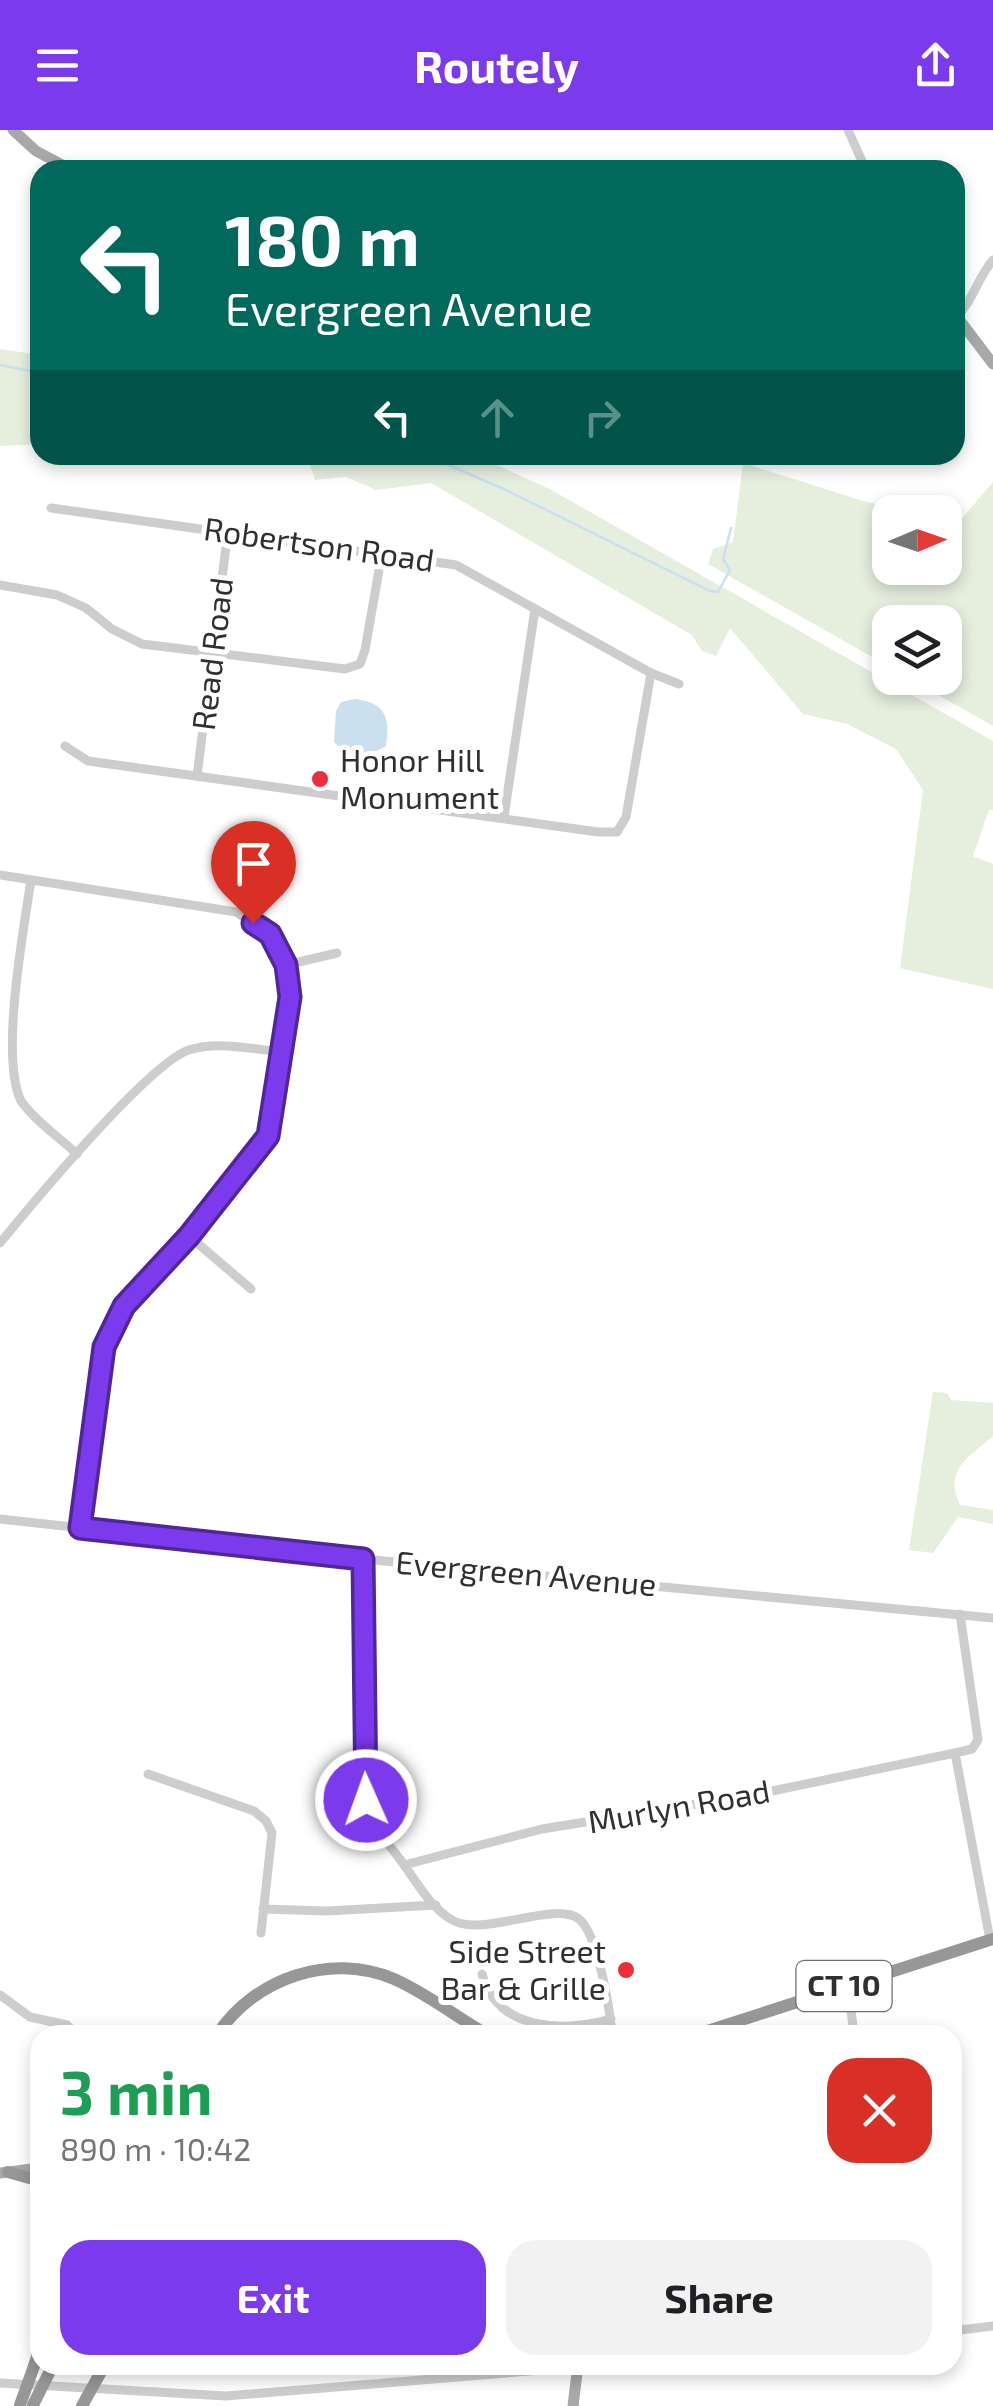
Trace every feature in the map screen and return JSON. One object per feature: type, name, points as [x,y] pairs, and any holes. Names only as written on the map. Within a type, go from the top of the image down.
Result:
[{"type":"highway","name":"CT 10","points":[[726,2025],[992,1939]]},
{"type":"highway","points":[[225,2025],[245,2002],[271,1984],[302,1973],[340,1969],[371,1972],[395,1980],[471,2025]]},
{"type":"highway","points":[[4,2173],[30,2178]]},
{"type":"highway","points":[[26,2406],[32,2375]]},
{"type":"highway","points":[[26,2406],[46,2375]]},
{"type":"highway","points":[[82,2406],[99,2375]]},
{"type":"main road","points":[[13,130],[36,151],[53,160]]},
{"type":"main road","points":[[965,327],[993,364]]},
{"type":"main road","points":[[4,2173],[30,2169]]},
{"type":"main road","points":[[574,2406],[577,2375]]},
{"type":"street","points":[[848,130],[862,160]]},
{"type":"street","points":[[965,308],[993,260]]},
{"type":"street","name":"Robertson Road","points":[[51,508],[456,565],[678,684]]},
{"type":"street","name":"Read Road","points":[[197,776],[228,531]]},
{"type":"street","points":[[0,585],[58,595],[86,608],[112,630],[142,644],[345,669],[360,664],[382,553]]},
{"type":"street","points":[[504,817],[535,609]]},
{"type":"street","points":[[65,746],[88,761],[618,832],[626,817],[651,672]]},
{"type":"street","points":[[0,876],[236,912],[270,934],[286,965],[290,997],[268,1136],[189,1236],[124,1306],[104,1347],[80,1528]]},
{"type":"street","points":[[31,880],[6,1047],[10,1077],[21,1102],[77,1154]]},
{"type":"street","points":[[286,965],[337,953]]},
{"type":"street","points":[[1,1241],[163,1064],[189,1050],[223,1046],[282,1052]]},
{"type":"street","points":[[189,1236],[251,1289]]},
{"type":"street","name":"Evergreen Avenue","points":[[0,1519],[363,1559],[993,1618]]},
{"type":"street","points":[[363,1559],[367,1807],[375,1832],[452,1920],[468,1925],[559,1914],[577,1917],[588,1932],[611,2025]]},
{"type":"street","points":[[960,1614],[978,1740],[972,1749],[955,1753],[992,1939]]},
{"type":"street","name":"Murlyn Road","points":[[404,1865],[542,1829],[748,1796],[955,1753]]},
{"type":"street","points":[[148,1774],[262,1815],[272,1833],[260,1933]]},
{"type":"street","points":[[263,1909],[328,1911],[436,1905]]},
{"type":"street","points":[[482,1974],[492,2000],[526,2020],[554,2025]]},
{"type":"street","points":[[848,1985],[853,2025]]},
{"type":"street","points":[[0,1994],[30,2017],[67,2025]]},
{"type":"street","points":[[583,2025],[610,2019]]},
{"type":"street","points":[[962,2329],[993,2326]]},
{"type":"street","points":[[0,2383],[226,2396],[472,2375]]},
{"type":"green space","points":[[0,349],[30,354],[30,444],[0,446]]},
{"type":"green space","points":[[310,465],[496,465],[548,488],[872,672],[872,695],[912,695],[993,741],[993,810],[989,810],[973,856],[993,864],[993,989],[900,968],[923,790],[896,749],[847,724],[803,714],[730,628],[716,656],[702,651],[692,635],[431,483],[376,490],[346,477],[315,480]]},
{"type":"green space","points":[[743,465],[749,465],[872,503],[872,585],[962,585],[962,518],[993,482],[993,726],[938,695],[962,695],[962,605],[872,605],[872,657],[708,564],[713,549],[733,542]]},
{"type":"green space","points":[[933,1392],[947,1393],[951,1400],[993,1403],[993,1436],[961,1465],[955,1482],[960,1505],[993,1510],[993,1524],[958,1517],[933,1553],[909,1550]]},
{"type":"water","points":[[355,699],[373,704],[384,713],[386,746],[359,753],[334,742],[336,711],[341,702]]},
{"type":"waterway","points":[[0,365],[30,371]]},
{"type":"waterway","points":[[448,465],[710,591],[718,592],[730,570],[723,559],[731,528]]},
{"type":"place","name":"Honor Hill Monument","points":[[320,779]]},
{"type":"place","name":"Side Street Bar & Grille","points":[[626,1970]]},
{"type":"route","points":[[253,923],[270,934],[286,965],[290,997],[268,1136],[189,1236],[124,1306],[104,1347],[80,1528],[363,1559],[366,1800]]}]
